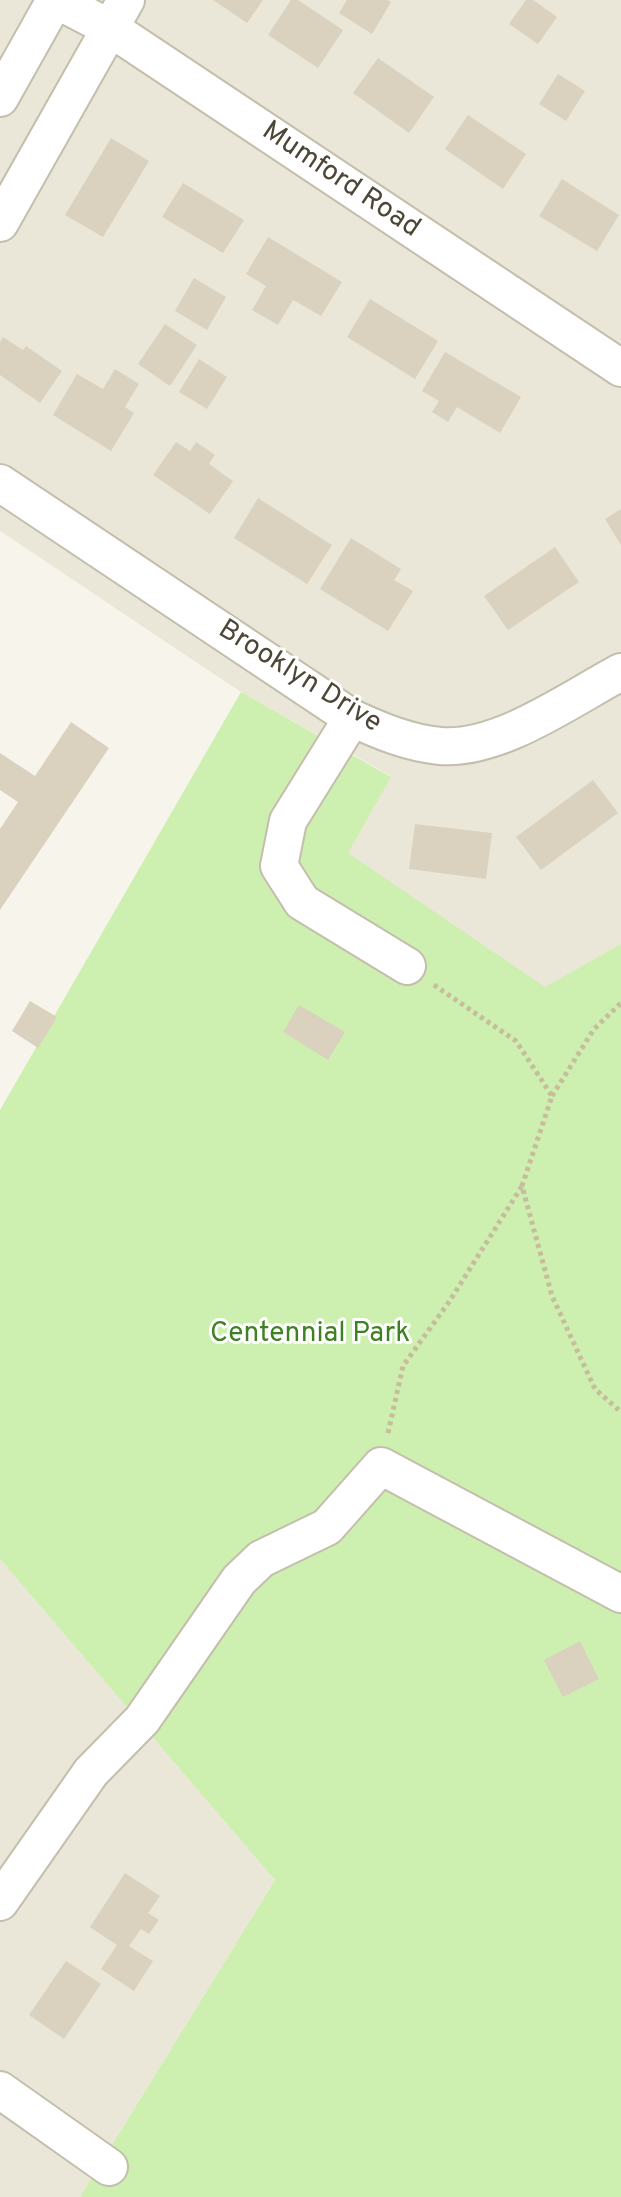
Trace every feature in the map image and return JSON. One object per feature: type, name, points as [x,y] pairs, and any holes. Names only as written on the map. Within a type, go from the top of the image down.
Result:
[{"type":"street","name":"Mumford Road","points":[[55,0],[118,14],[621,368]]},
{"type":"street","points":[[0,98],[55,0]]},
{"type":"street","points":[[0,223],[118,14]]},
{"type":"street","name":"Brooklyn Drive","points":[[0,483],[352,718],[394,736],[441,746],[487,742],[621,672]]},
{"type":"street","points":[[352,718],[288,821],[279,866],[302,902],[407,966]]},
{"type":"street","points":[[0,1902],[91,1772],[142,1720],[239,1580],[261,1559],[327,1527],[381,1466],[621,1594]]},
{"type":"street","points":[[0,2090],[109,2167]]},
{"type":"path","points":[[407,966],[516,1041],[552,1096]]},
{"type":"path","points":[[381,1466],[403,1366],[449,1302],[522,1186],[552,1096],[594,1029],[621,1003]]},
{"type":"path","points":[[522,1186],[552,1296],[595,1389],[621,1412]]},
{"type":"shaded area","points":[[0,0],[621,0],[621,944],[545,988],[347,853],[391,776],[241,692],[0,531]]},
{"type":"shaded area","points":[[0,1559],[275,1880],[80,2197],[0,2197]]},
{"type":"green space","name":"Centennial Park","points":[[241,692],[391,777],[348,853],[545,987],[621,944],[621,2197],[80,2197],[275,1880],[0,1559],[0,1110]]},
{"type":"building","points":[[213,0],[263,0],[247,23]]},
{"type":"building","points":[[291,0],[298,0],[343,30],[318,68],[268,35]]},
{"type":"building","points":[[347,0],[391,2],[372,34],[339,13]]},
{"type":"building","points":[[526,0],[533,0],[557,17],[538,44],[509,24]]},
{"type":"building","points":[[378,58],[434,97],[409,133],[353,93]]},
{"type":"building","points":[[558,74],[585,91],[566,121],[539,104]]},
{"type":"building","points":[[468,115],[526,154],[503,189],[445,149]]},
{"type":"building","points":[[111,138],[149,161],[103,237],[65,215]]},
{"type":"building","points":[[562,179],[619,215],[597,251],[539,216]]},
{"type":"building","points":[[183,183],[244,220],[223,253],[162,217]]},
{"type":"building","points":[[268,237],[342,282],[321,316],[293,300],[278,325],[252,310],[266,286],[246,274]]},
{"type":"building","points":[[194,278],[226,297],[207,330],[175,311]]},
{"type":"building","points":[[370,299],[438,341],[415,379],[347,337]]},
{"type":"building","points":[[165,324],[197,345],[170,386],[138,364]]},
{"type":"building","points":[[3,337],[23,350],[26,346],[62,371],[40,403],[0,375],[0,342]]},
{"type":"building","points":[[445,352],[521,397],[500,433],[457,407],[448,422],[432,412],[439,401],[422,391]]},
{"type":"building","points":[[199,359],[227,377],[207,409],[179,392]]},
{"type":"building","points":[[115,369],[139,384],[125,407],[134,413],[111,451],[53,415],[77,374],[103,389]]},
{"type":"building","points":[[176,442],[190,451],[196,442],[215,455],[209,464],[233,481],[210,514],[153,475]]},
{"type":"building","points":[[258,498],[332,545],[307,584],[234,538]]},
{"type":"building","points":[[621,509],[621,545],[605,519]]},
{"type":"building","points":[[351,538],[401,569],[394,580],[413,591],[388,631],[320,589]]},
{"type":"building","points":[[555,547],[579,582],[508,630],[484,596]]},
{"type":"building","points":[[71,722],[109,748],[0,910],[0,829],[18,802],[0,790],[0,753],[35,776]]},
{"type":"building","points":[[593,780],[618,813],[541,870],[516,837]]},
{"type":"building","points":[[415,824],[492,833],[486,879],[409,869]]},
{"type":"building","points":[[30,1001],[57,1017],[38,1048],[12,1031]]},
{"type":"building","points":[[299,1005],[345,1032],[328,1060],[283,1032]]},
{"type":"building","points":[[580,1641],[599,1679],[563,1697],[544,1660]]},
{"type":"building","points":[[125,1873],[160,1896],[148,1913],[159,1920],[149,1934],[141,1929],[129,1946],[153,1961],[134,1991],[101,1969],[117,1945],[90,1927]]},
{"type":"building","points":[[66,1961],[101,1984],[64,2039],[29,2015]]}]
